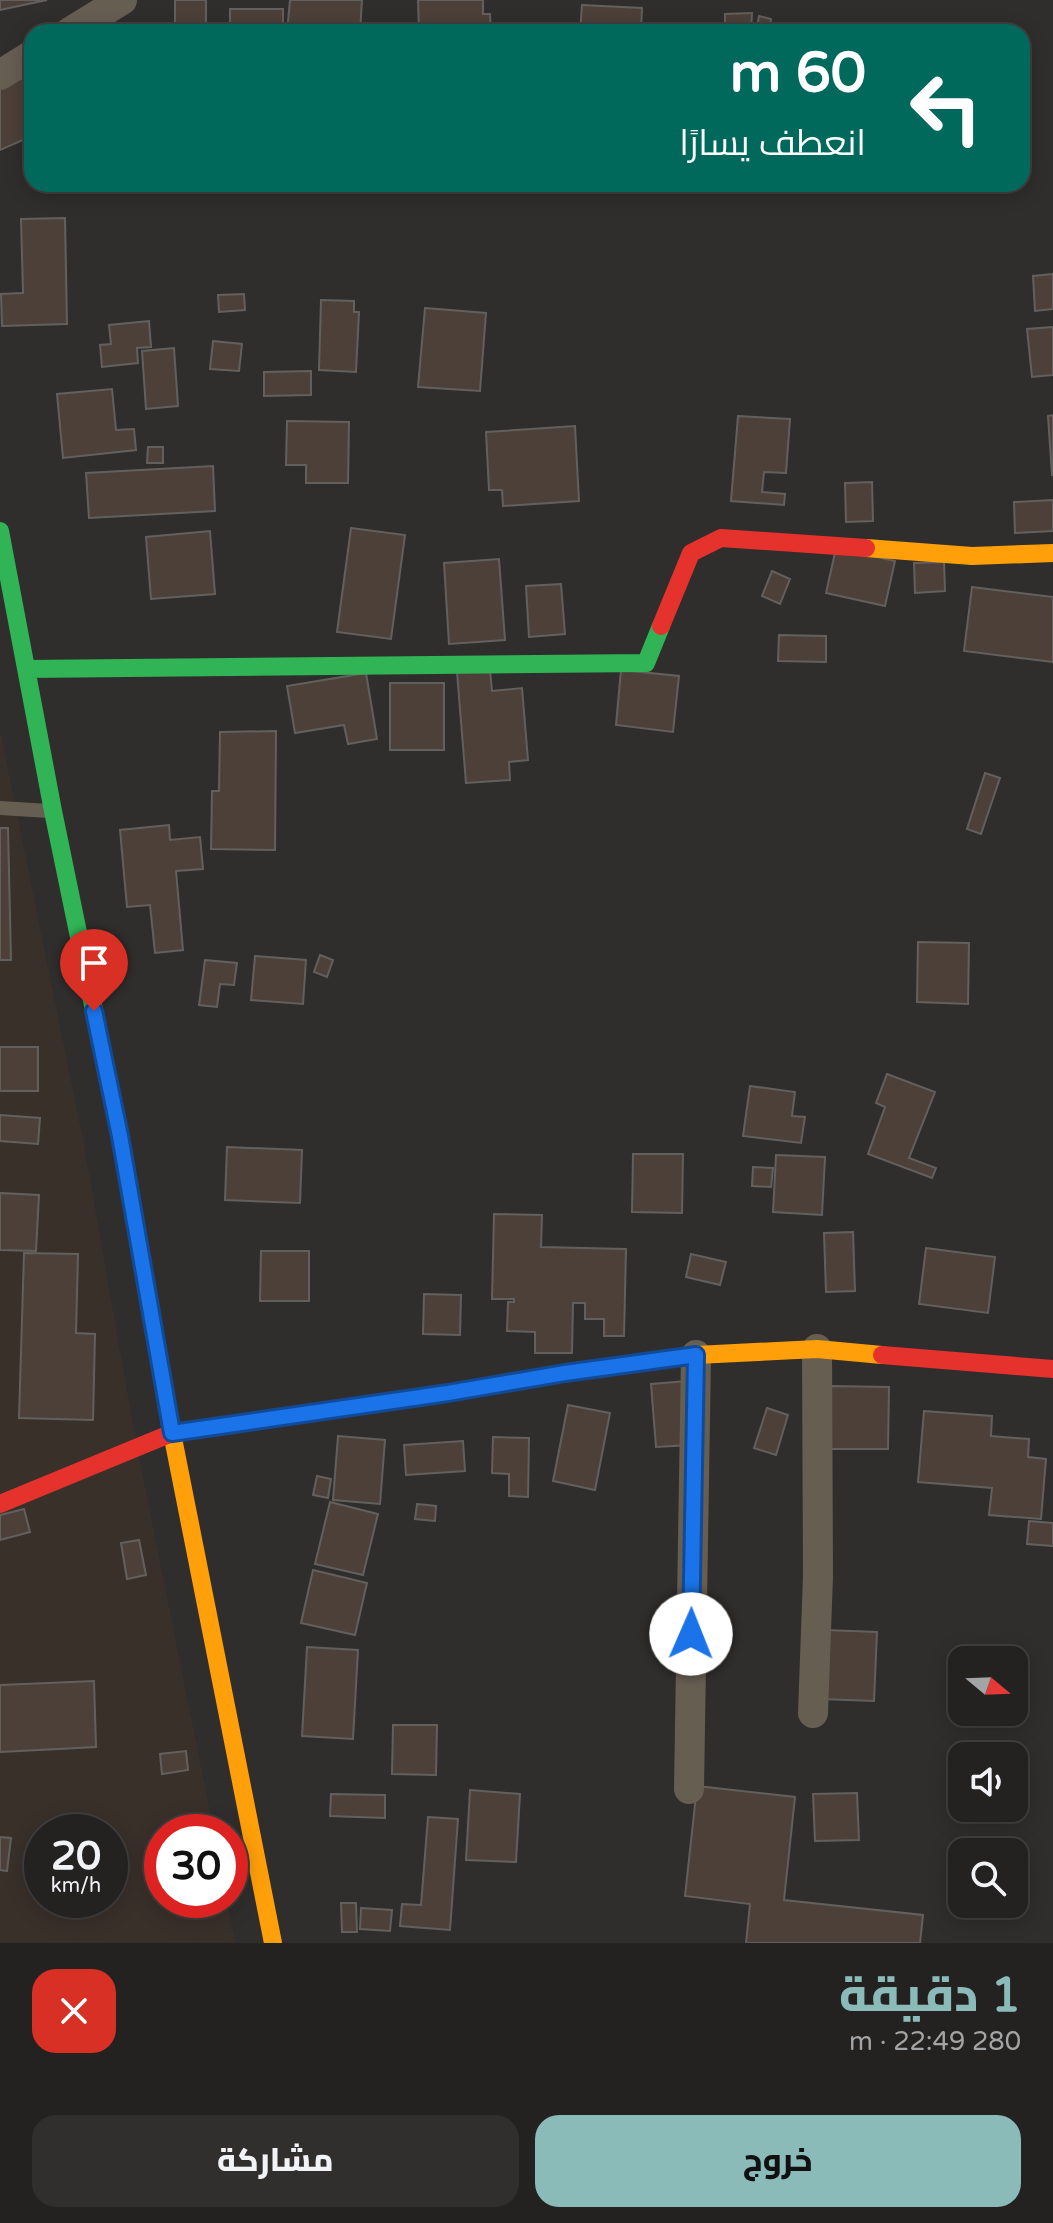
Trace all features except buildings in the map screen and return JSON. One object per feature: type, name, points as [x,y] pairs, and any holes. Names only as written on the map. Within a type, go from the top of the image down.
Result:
[{"type":"street","points":[[83,24],[122,0]]},
{"type":"street","points":[[0,75],[24,60]]},
{"type":"street","points":[[0,531],[53,811],[120,1136],[172,1433],[273,1943]]},
{"type":"street","points":[[26,669],[646,663],[691,553],[721,538],[972,556],[1053,553]]},
{"type":"street","points":[[0,1504],[172,1433],[696,1355],[817,1349],[1053,1369]]},
{"type":"street","points":[[813,1713],[818,1576],[817,1349]]},
{"type":"street","points":[[689,1789],[696,1355]]},
{"type":"lane","points":[[0,808],[53,811]]},
{"type":"shaded area","points":[[0,731],[84,1145],[136,1443],[210,1814],[144,1814],[144,1918],[230,1918],[235,1943],[0,1943]]},
{"type":"traffic: fast","points":[[0,531],[53,811],[120,1136],[153,1327]]},
{"type":"traffic: fast","points":[[26,669],[646,663],[661,626]]},
{"type":"traffic: slow","points":[[866,548],[972,556],[1053,553]]},
{"type":"traffic: slow","points":[[153,1327],[273,1943]]},
{"type":"traffic: slow","points":[[270,1419],[696,1355],[817,1349],[882,1355]]},
{"type":"traffic: jam","points":[[661,626],[691,553],[721,538],[866,548]]},
{"type":"traffic: jam","points":[[882,1355],[1053,1369]]},
{"type":"traffic: jam","points":[[0,1504],[172,1433],[270,1419]]},
{"type":"route","points":[[94,1011],[120,1136],[172,1433],[696,1355],[691,1634]]}]
